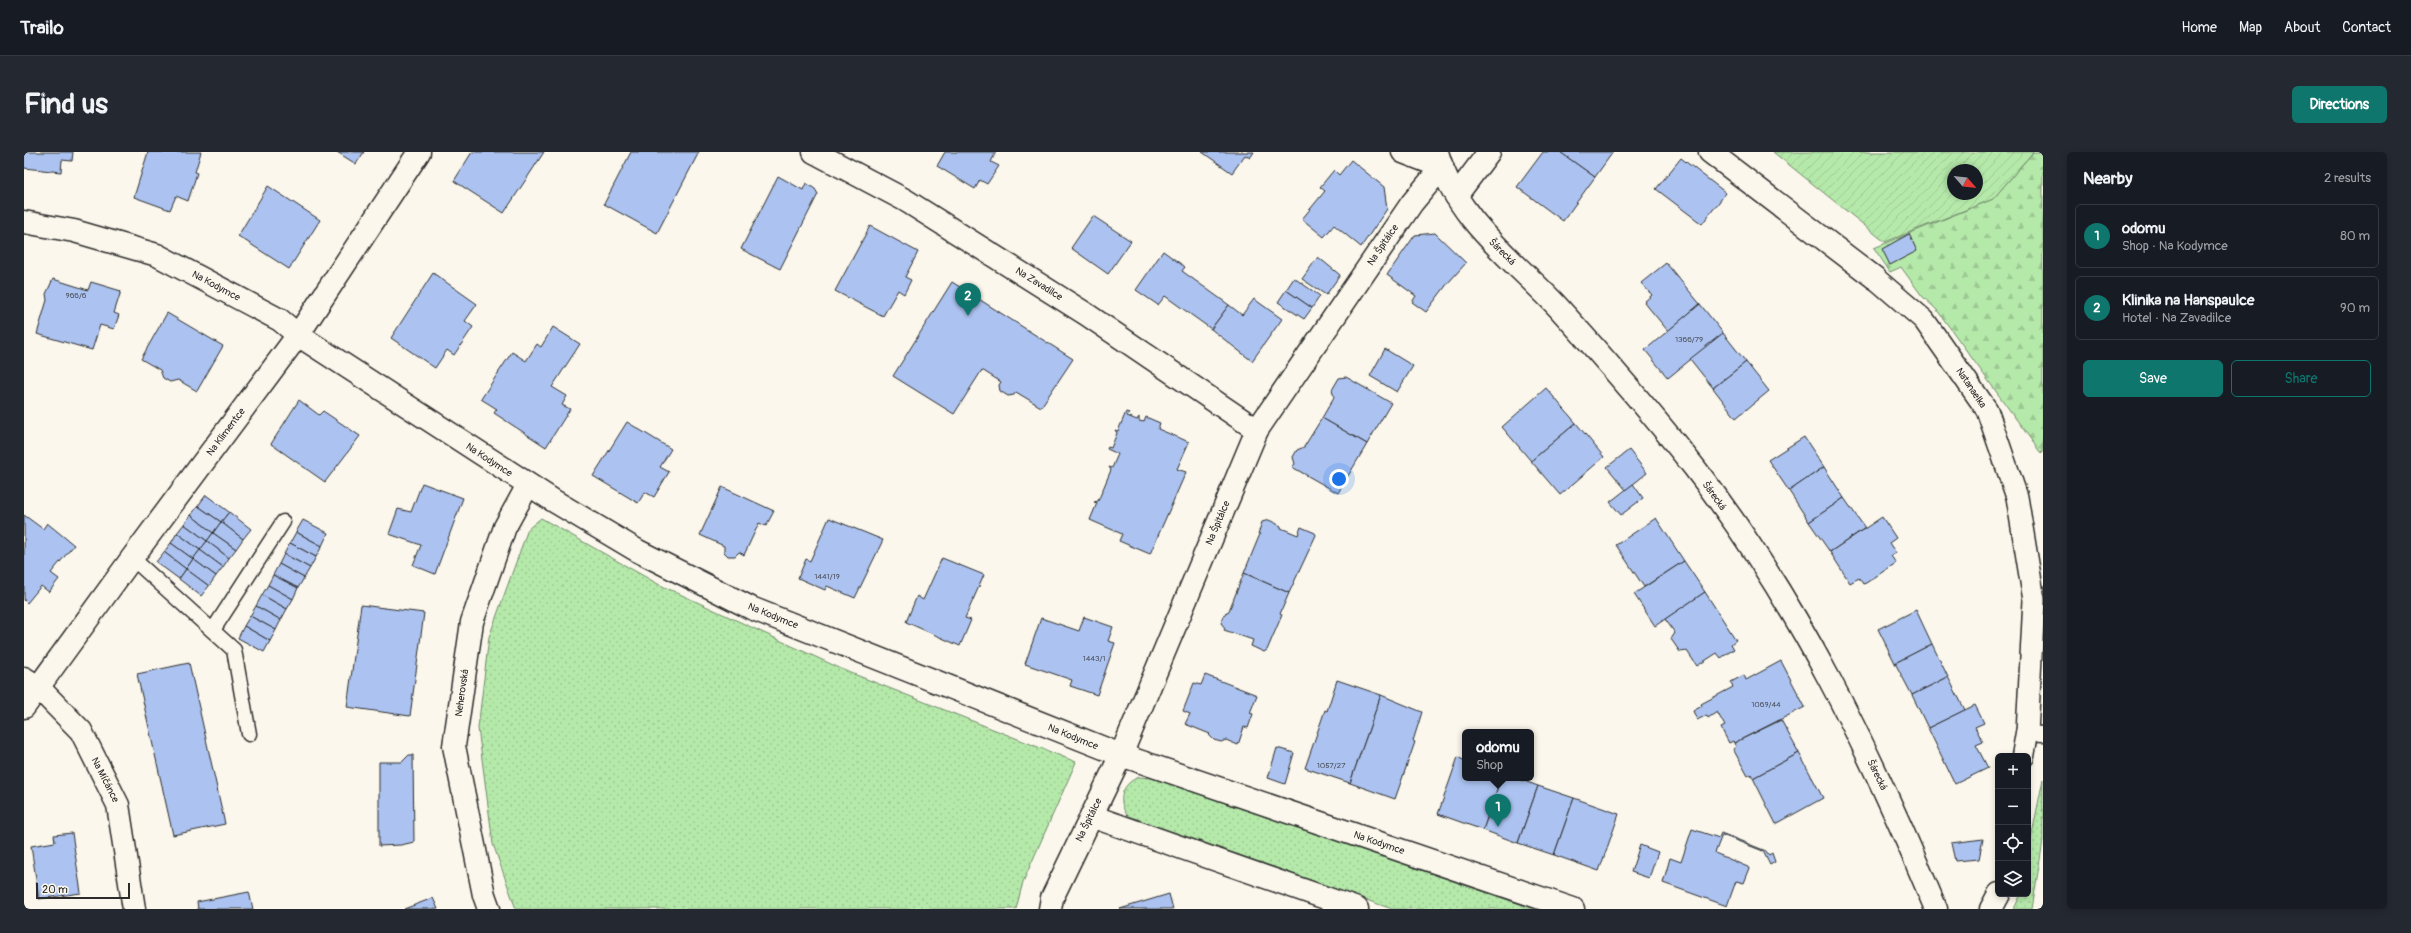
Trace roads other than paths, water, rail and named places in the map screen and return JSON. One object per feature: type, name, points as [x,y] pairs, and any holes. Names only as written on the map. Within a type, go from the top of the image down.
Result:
[{"type":"street","name":"Na Klimentce","points":[[24,707],[31,682],[132,558],[298,335],[419,152]]},
{"type":"street","name":"Na Zavadilce","points":[[814,152],[905,200],[1086,314],[1257,430]]},
{"type":"street","points":[[1403,152],[1440,160]]},
{"type":"street","points":[[1456,196],[1489,152]]},
{"type":"street","name":"Natanaelka","points":[[1710,152],[1875,278],[1924,320],[1986,410],[2017,497],[2034,600],[2035,733],[2025,753]]},
{"type":"street","name":"Na Špitálce","points":[[1050,909],[1052,898],[1121,755],[1257,430],[1440,160]]},
{"type":"street","name":"Šárecká","points":[[1440,160],[1456,196],[1473,222],[1555,305],[1634,393],[1695,468],[1751,546],[1800,624],[1843,704],[1898,819],[1936,909]]},
{"type":"street","name":"Na Kodymce","points":[[24,222],[74,231],[156,255],[280,320],[298,335],[528,485],[638,551],[751,608],[1121,755],[1573,909]]},
{"type":"street","name":"Neherovská","points":[[489,909],[484,895],[454,746],[472,622],[505,527],[528,485]]},
{"type":"street","name":"Na Míčánce","points":[[31,682],[80,731],[118,805],[134,909]]},
{"type":"street","points":[[1091,816],[1357,909]]},
{"type":"street","points":[[1991,909],[1997,897]]},
{"type":"lane","points":[[213,630],[283,522]]},
{"type":"lane","points":[[132,558],[234,650],[249,734]]},
{"type":"place","name":"Klinika na Hanspaulce","points":[[968,316]]},
{"type":"place","name":"odomu","points":[[1498,827]]}]
